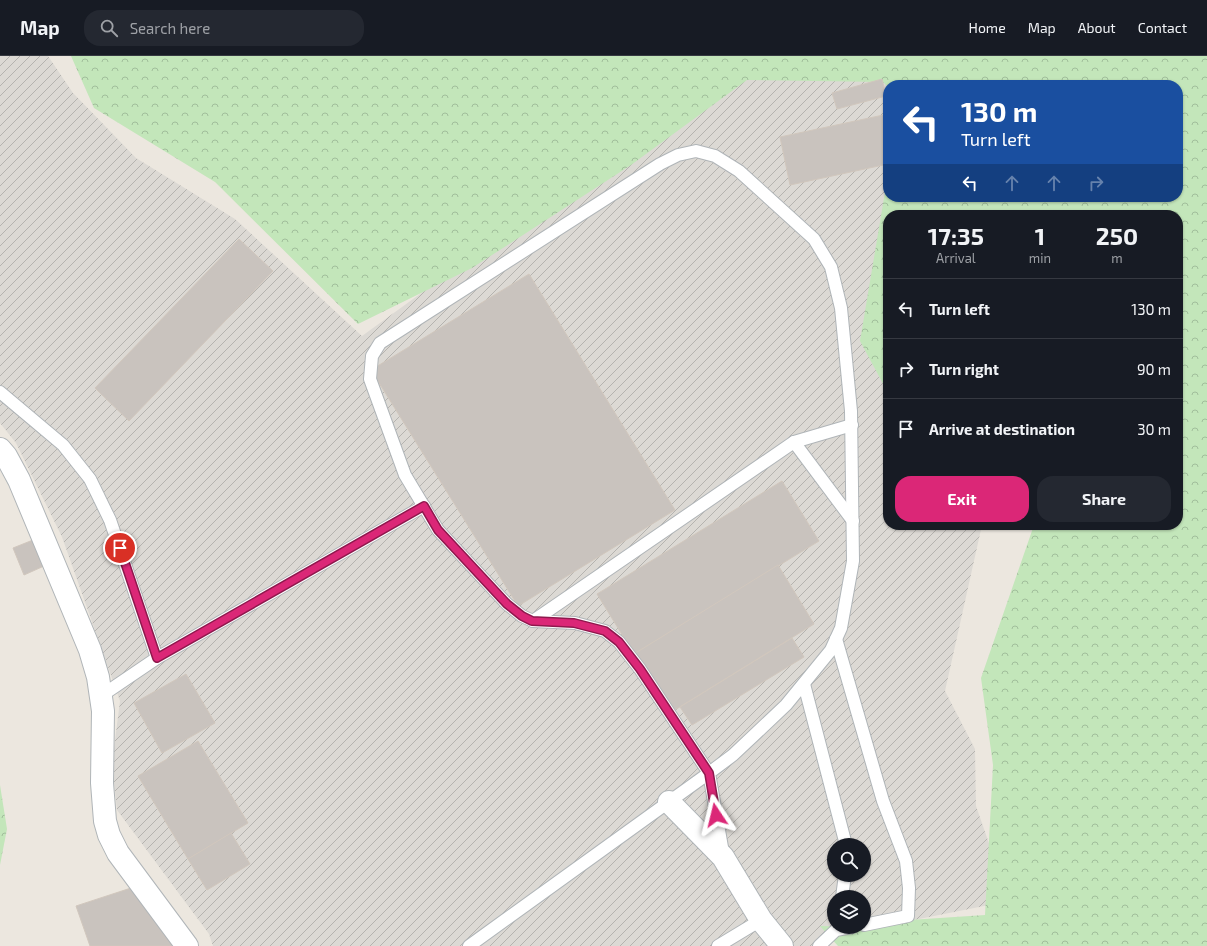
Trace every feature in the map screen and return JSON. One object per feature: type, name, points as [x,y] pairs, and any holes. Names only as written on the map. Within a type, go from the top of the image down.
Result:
[{"type":"street","points":[[0,450],[6,456],[19,480],[90,650],[103,711],[102,783],[105,821],[109,835],[118,853],[187,946]]},
{"type":"street","points":[[668,802],[723,857],[761,920],[782,946]]},
{"type":"lane","points":[[469,946],[668,802],[709,773],[733,756],[804,684],[831,650],[841,628],[853,561],[852,425],[840,308],[831,267],[814,239],[739,171],[715,156],[696,151],[678,155],[660,164],[380,343],[372,356],[370,379],[406,475],[438,530],[507,604],[532,621],[574,623],[605,631],[619,642],[640,669],[709,773],[723,857]]},
{"type":"lane","points":[[0,392],[63,445],[90,479],[110,520],[157,658]]},
{"type":"lane","points":[[532,621],[794,442],[852,425]]},
{"type":"lane","points":[[794,442],[853,521]]},
{"type":"lane","points":[[101,696],[157,658],[424,506]]},
{"type":"lane","points":[[836,639],[883,801],[906,861],[909,888],[908,916],[871,923]]},
{"type":"lane","points":[[804,684],[844,838]]},
{"type":"lane","points":[[718,946],[761,920]]},
{"type":"lane","points":[[819,946],[832,934]]},
{"type":"shaded area","points":[[0,56],[48,56],[73,93],[136,158],[235,219],[362,336],[736,65],[883,72],[886,80],[883,80],[883,202],[888,202],[888,210],[883,210],[883,530],[981,530],[945,691],[975,749],[976,806],[1009,901],[871,929],[871,890],[827,890],[827,934],[844,934],[824,946],[213,946],[209,934],[117,810],[112,764],[120,701],[62,537],[16,443],[0,423]]},
{"type":"green space","points":[[71,56],[1207,56],[1207,946],[838,946],[827,934],[871,934],[871,923],[985,915],[993,765],[981,678],[1032,530],[1183,530],[1183,210],[883,210],[883,384],[860,341],[883,202],[1183,202],[1183,80],[883,80],[883,82],[747,80],[631,165],[472,268],[358,324],[215,182],[94,108]]},
{"type":"green space","points":[[0,785],[7,829],[0,865]]},
{"type":"green space","points":[[820,926],[827,926],[827,934]]},
{"type":"building","points":[[882,79],[883,83],[883,97],[837,109],[832,93]]},
{"type":"building","points":[[883,115],[883,165],[790,185],[780,137]]},
{"type":"building","points":[[239,239],[273,271],[129,421],[95,388]]},
{"type":"building","points":[[529,274],[675,510],[518,606],[371,370]]},
{"type":"building","points":[[782,481],[819,541],[634,654],[597,594]]},
{"type":"building","points":[[33,540],[44,566],[24,575],[13,548]]},
{"type":"building","points":[[778,565],[814,624],[670,713],[634,654]]},
{"type":"building","points":[[792,638],[804,657],[692,725],[680,707]]},
{"type":"building","points":[[186,674],[215,723],[162,753],[134,703]]},
{"type":"building","points":[[198,741],[248,823],[188,859],[138,776]]},
{"type":"building","points":[[231,833],[250,864],[207,890],[188,859]]},
{"type":"building","points":[[134,887],[173,946],[90,946],[76,906]]},
{"type":"route","points":[[120,548],[157,658],[424,506],[438,530],[507,604],[522,616],[532,621],[574,623],[605,631],[619,642],[640,669],[709,773],[716,815]]}]
